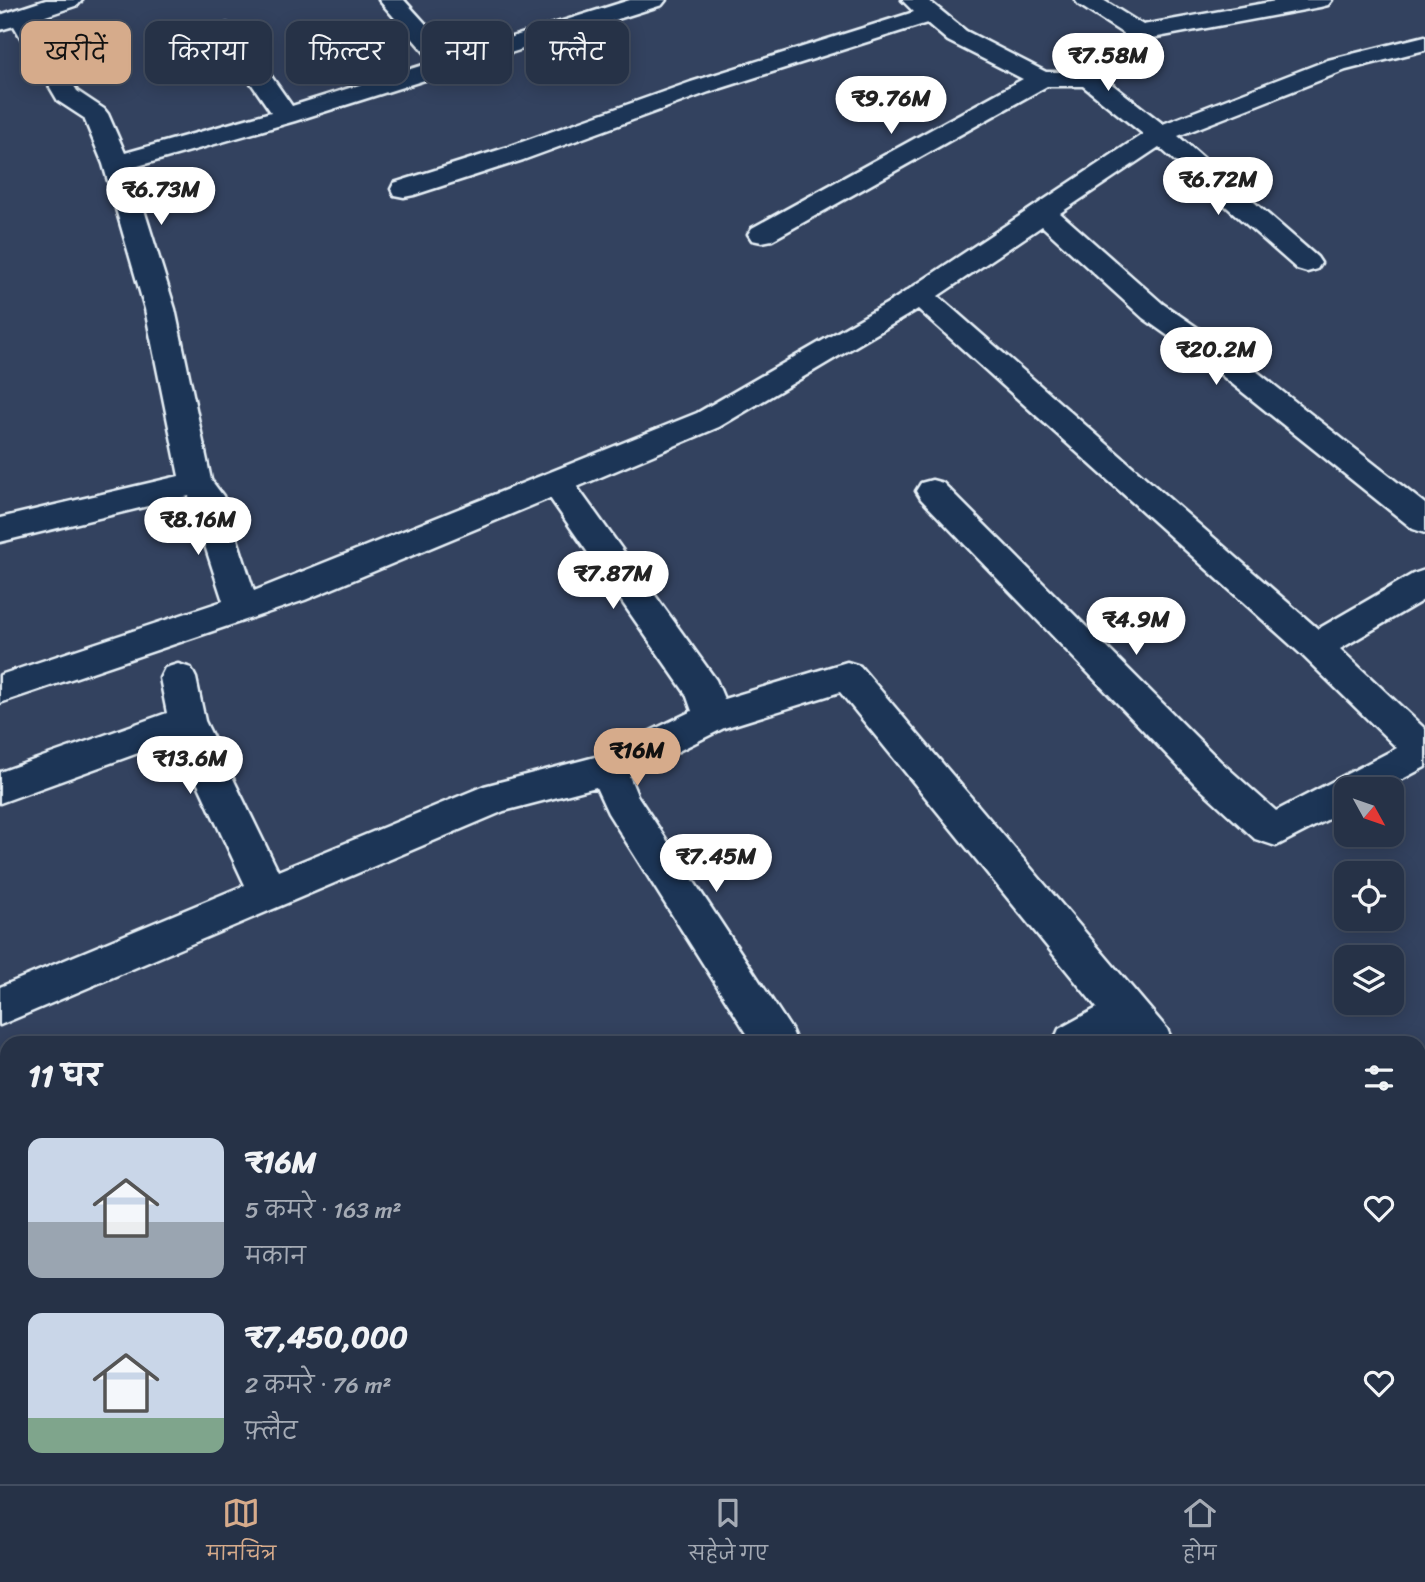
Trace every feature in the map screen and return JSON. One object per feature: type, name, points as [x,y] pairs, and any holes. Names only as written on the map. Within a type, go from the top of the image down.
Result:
[{"type":"street","points":[[71,0],[10,20],[67,96],[94,114],[116,164],[160,309],[196,483],[207,496],[242,608]]},
{"type":"street","points":[[391,0],[422,35]]},
{"type":"street","points":[[512,45],[654,0]]},
{"type":"street","points":[[1087,0],[1139,33]]},
{"type":"street","points":[[1089,79],[1139,33],[1320,0]]},
{"type":"street","points":[[404,189],[514,154],[923,7],[957,36],[1042,79],[1089,79],[1160,134],[1307,263]]},
{"type":"street","points":[[0,689],[293,592],[708,420],[920,295],[1160,134],[1337,65],[1425,43]]},
{"type":"street","points":[[116,164],[286,116],[422,73]]},
{"type":"street","points":[[762,234],[1042,79]]},
{"type":"street","points":[[264,84],[286,116]]},
{"type":"street","points":[[1043,212],[1153,311],[1216,355],[1425,521]]},
{"type":"street","points":[[920,295],[1315,647],[1424,750],[1373,777]]},
{"type":"street","points":[[0,530],[196,483]]},
{"type":"street","points":[[557,483],[702,690],[712,717]]},
{"type":"street","points":[[932,491],[1207,772],[1269,828],[1276,830],[1334,799]]},
{"type":"street","points":[[1315,647],[1425,583]]},
{"type":"street","points":[[0,1006],[268,891],[497,797],[608,769],[712,717],[847,676],[1139,1028],[1104,1036]]},
{"type":"street","points":[[178,678],[187,721],[268,891]]},
{"type":"street","points":[[0,788],[187,721]]},
{"type":"street","points":[[608,769],[621,802],[771,1036]]}]
